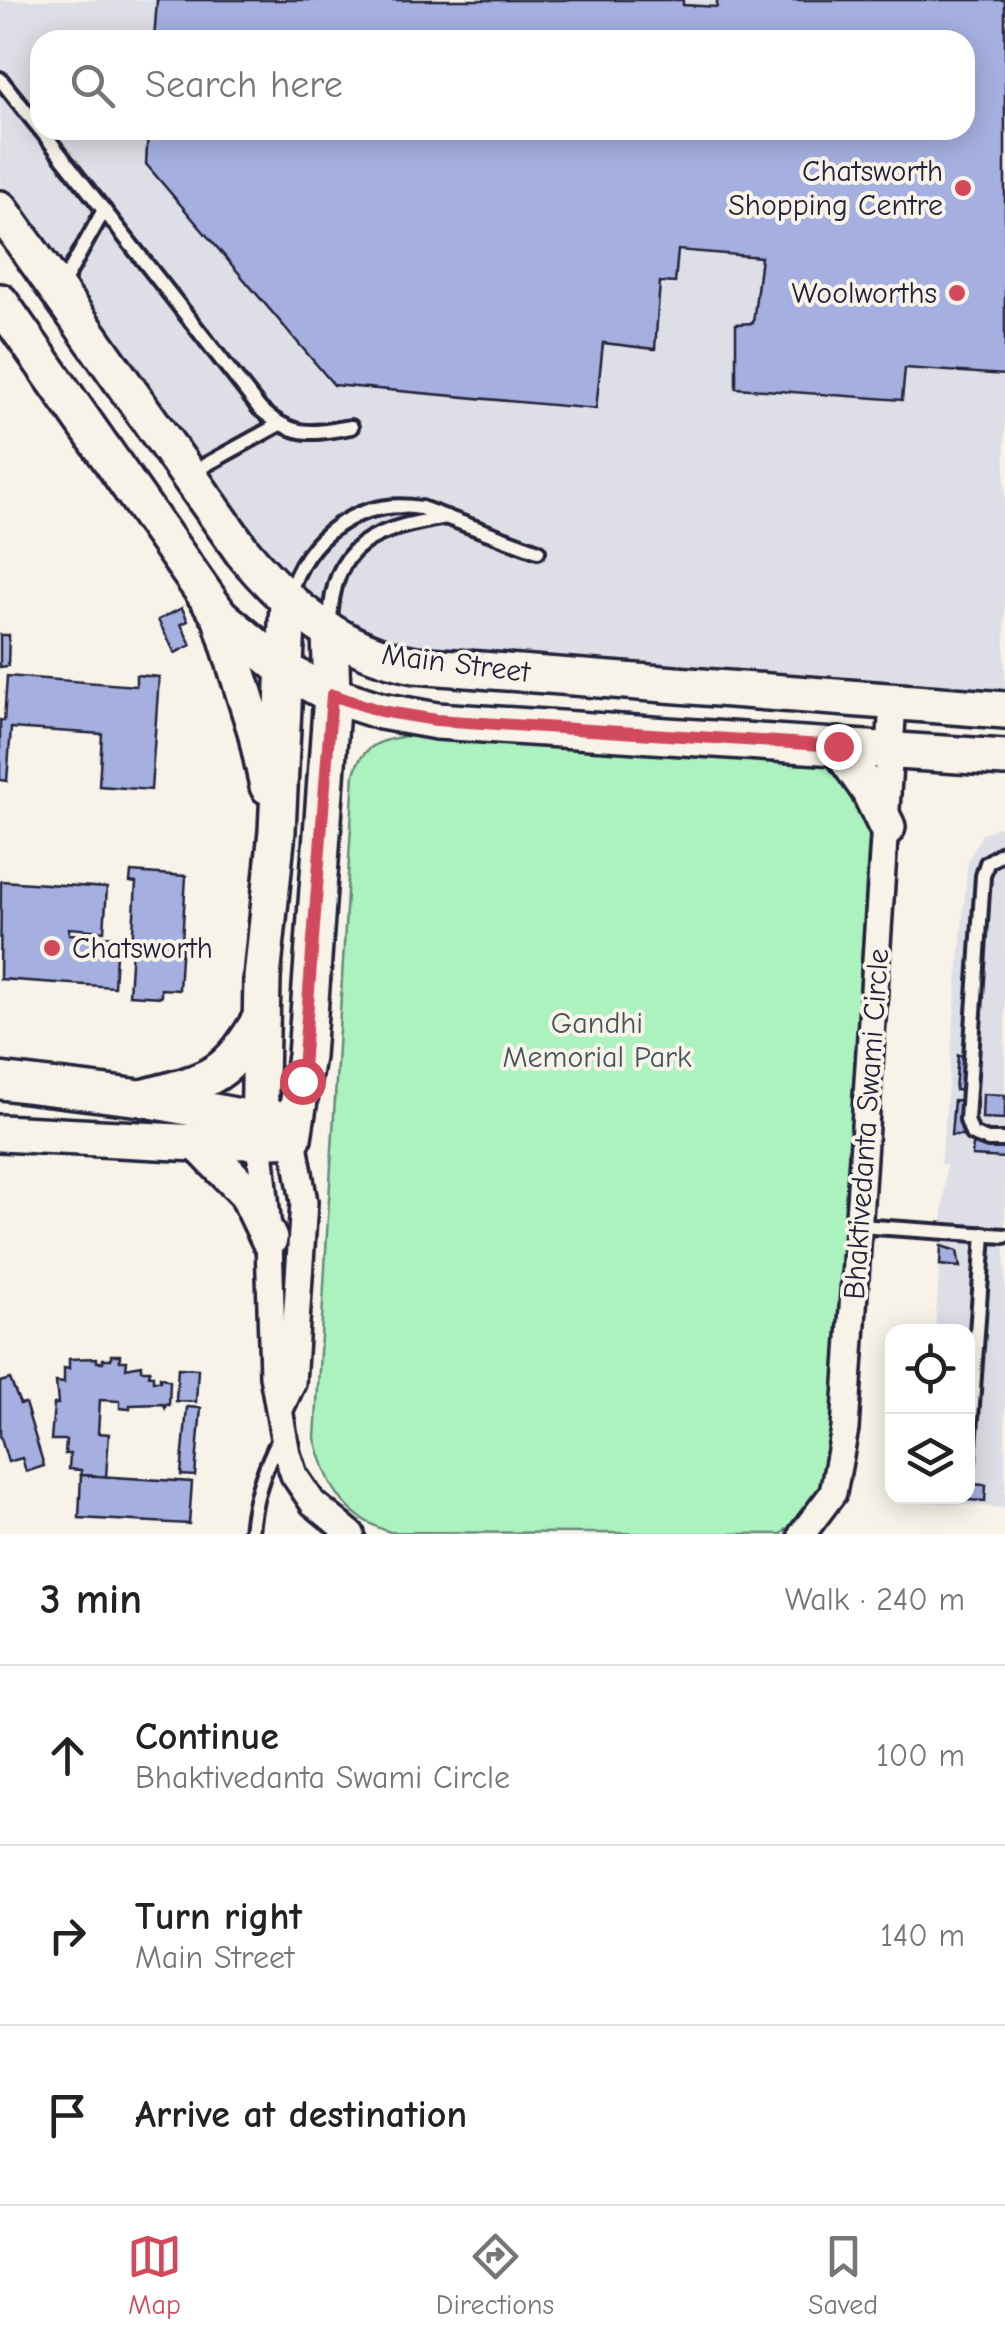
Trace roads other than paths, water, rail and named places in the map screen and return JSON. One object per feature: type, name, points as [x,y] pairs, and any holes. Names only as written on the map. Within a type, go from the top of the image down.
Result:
[{"type":"street","name":"Main Street","points":[[0,208],[242,551],[288,603],[364,651],[416,664],[1005,710]]},
{"type":"street","name":"Main Street","points":[[0,302],[220,616],[286,670],[332,695],[381,711],[436,720],[1005,758]]},
{"type":"street","points":[[288,603],[277,831],[262,978],[262,1018],[276,1128],[269,1239],[273,1376],[294,1475],[337,1529]]},
{"type":"street","points":[[220,616],[256,731],[277,831]]},
{"type":"street","points":[[282,1419],[292,1383],[304,1202],[276,1128],[306,1056],[332,695],[330,632]]},
{"type":"street","name":"Bhaktivedanta Swami Circle","points":[[802,1534],[832,1493],[841,1464],[893,702]]},
{"type":"street","points":[[838,746],[869,790],[887,827]]},
{"type":"street","points":[[140,1098],[209,1079],[242,1051],[262,1018]]},
{"type":"street","points":[[0,1080],[140,1098],[276,1128]]},
{"type":"street","points":[[0,1133],[198,1143],[276,1128]]},
{"type":"street","points":[[198,1143],[247,1193],[269,1239]]},
{"type":"lane","points":[[0,78],[30,117]]},
{"type":"lane","points":[[48,140],[260,409],[278,424],[312,434],[351,427]]},
{"type":"lane","points":[[58,294],[104,210]]},
{"type":"lane","points":[[187,475],[278,424]]},
{"type":"lane","points":[[288,603],[296,576],[314,550],[360,512],[401,505],[448,517],[538,551]]},
{"type":"lane","points":[[330,632],[330,602],[336,577],[352,551],[386,530],[448,517]]},
{"type":"lane","points":[[1005,851],[993,856],[983,876],[966,1120],[972,1134],[979,1138],[1005,1140]]},
{"type":"lane","points":[[860,1226],[1005,1236]]},
{"type":"lane","points":[[971,1414],[984,1234]]},
{"type":"lane","points":[[251,1534],[252,1510],[282,1419]]},
{"type":"place","name":"Chatsworth Shopping Centre","points":[[963,188]]},
{"type":"place","name":"Woolworths","points":[[957,293]]},
{"type":"place","name":"Chatsworth","points":[[52,948]]},
{"type":"park label","name":"Gandhi Memorial Park","points":[[597,1040]]}]
